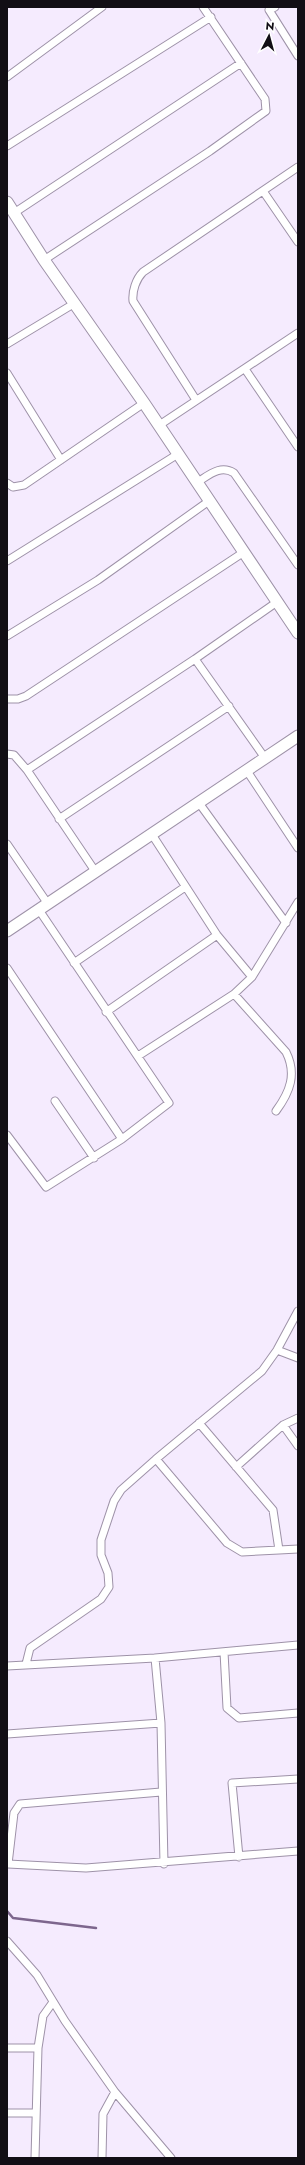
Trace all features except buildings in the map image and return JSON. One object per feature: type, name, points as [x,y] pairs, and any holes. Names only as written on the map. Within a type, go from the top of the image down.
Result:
[{"type":"street","points":[[7,77],[102,7]]},
{"type":"street","points":[[44,260],[210,151],[266,111],[265,99],[203,7]]},
{"type":"street","points":[[275,7],[270,10],[298,56]]},
{"type":"street","points":[[7,146],[211,17]]},
{"type":"street","points":[[14,213],[241,63]]},
{"type":"street","points":[[196,400],[133,301],[133,292],[143,272],[298,167]]},
{"type":"street","points":[[263,191],[298,242]]},
{"type":"street","points":[[7,202],[44,260],[144,403],[196,483],[298,633]]},
{"type":"street","points":[[7,344],[75,303]]},
{"type":"street","points":[[158,426],[298,333]]},
{"type":"street","points":[[245,369],[298,447]]},
{"type":"street","points":[[7,373],[61,460]]},
{"type":"street","points":[[7,483],[13,487],[24,485],[144,403]]},
{"type":"street","points":[[7,561],[178,454]]},
{"type":"street","points":[[196,483],[220,469],[230,470],[234,473],[298,565]]},
{"type":"street","points":[[7,636],[98,580],[209,501]]},
{"type":"street","points":[[7,699],[18,699],[26,696],[244,552]]},
{"type":"street","points":[[27,770],[195,659],[277,602]]},
{"type":"street","points":[[195,659],[265,758]]},
{"type":"street","points":[[59,819],[229,706]]},
{"type":"street","points":[[7,930],[298,736]]},
{"type":"street","points":[[7,754],[14,755],[27,770],[95,872]]},
{"type":"street","points":[[247,771],[298,848]]},
{"type":"street","points":[[199,803],[286,923]]},
{"type":"street","points":[[151,833],[217,935],[252,977]]},
{"type":"street","points":[[7,844],[74,963],[169,1103],[122,1139],[46,1187],[7,1135]]},
{"type":"street","points":[[74,963],[185,887]]},
{"type":"street","points":[[138,1056],[234,994],[252,977],[298,902]]},
{"type":"street","points":[[106,1012],[217,935]]},
{"type":"street","points":[[7,968],[122,1139]]},
{"type":"street","points":[[234,994],[286,1052],[292,1062],[291,1084],[276,1111]]},
{"type":"street","points":[[55,1101],[94,1158]]},
{"type":"street","points":[[26,1664],[30,1648],[100,1598],[109,1587],[108,1573],[102,1555],[101,1540],[114,1501],[121,1490],[262,1371],[277,1350],[298,1311]]},
{"type":"street","points":[[277,1350],[298,1358]]},
{"type":"street","points":[[236,1466],[283,1425],[298,1418]]},
{"type":"street","points":[[199,1423],[273,1510],[279,1550]]},
{"type":"street","points":[[283,1425],[298,1446]]},
{"type":"street","points":[[156,1459],[227,1543],[242,1552],[298,1549]]},
{"type":"street","points":[[7,1666],[155,1658],[298,1645]]},
{"type":"street","points":[[224,1652],[227,1708],[239,1718],[298,1713]]},
{"type":"street","points":[[155,1658],[161,1723],[164,1864]]},
{"type":"street","points":[[7,1734],[161,1723]]},
{"type":"street","points":[[239,1857],[232,1783],[298,1779]]},
{"type":"street","points":[[162,1792],[20,1804],[14,1813],[8,1864],[86,1868],[164,1864],[298,1851]]},
{"type":"street","points":[[7,1941],[36,1975],[53,2002],[116,2092],[171,2158]]},
{"type":"street","points":[[35,2158],[38,2048],[43,2016],[53,2002]]},
{"type":"street","points":[[7,2048],[38,2048]]},
{"type":"street","points":[[102,2158],[103,2114],[116,2092]]},
{"type":"street","points":[[7,2113],[36,2113]]},
{"type":"waterway","points":[[7,1911],[13,1918],[96,1928]]}]
